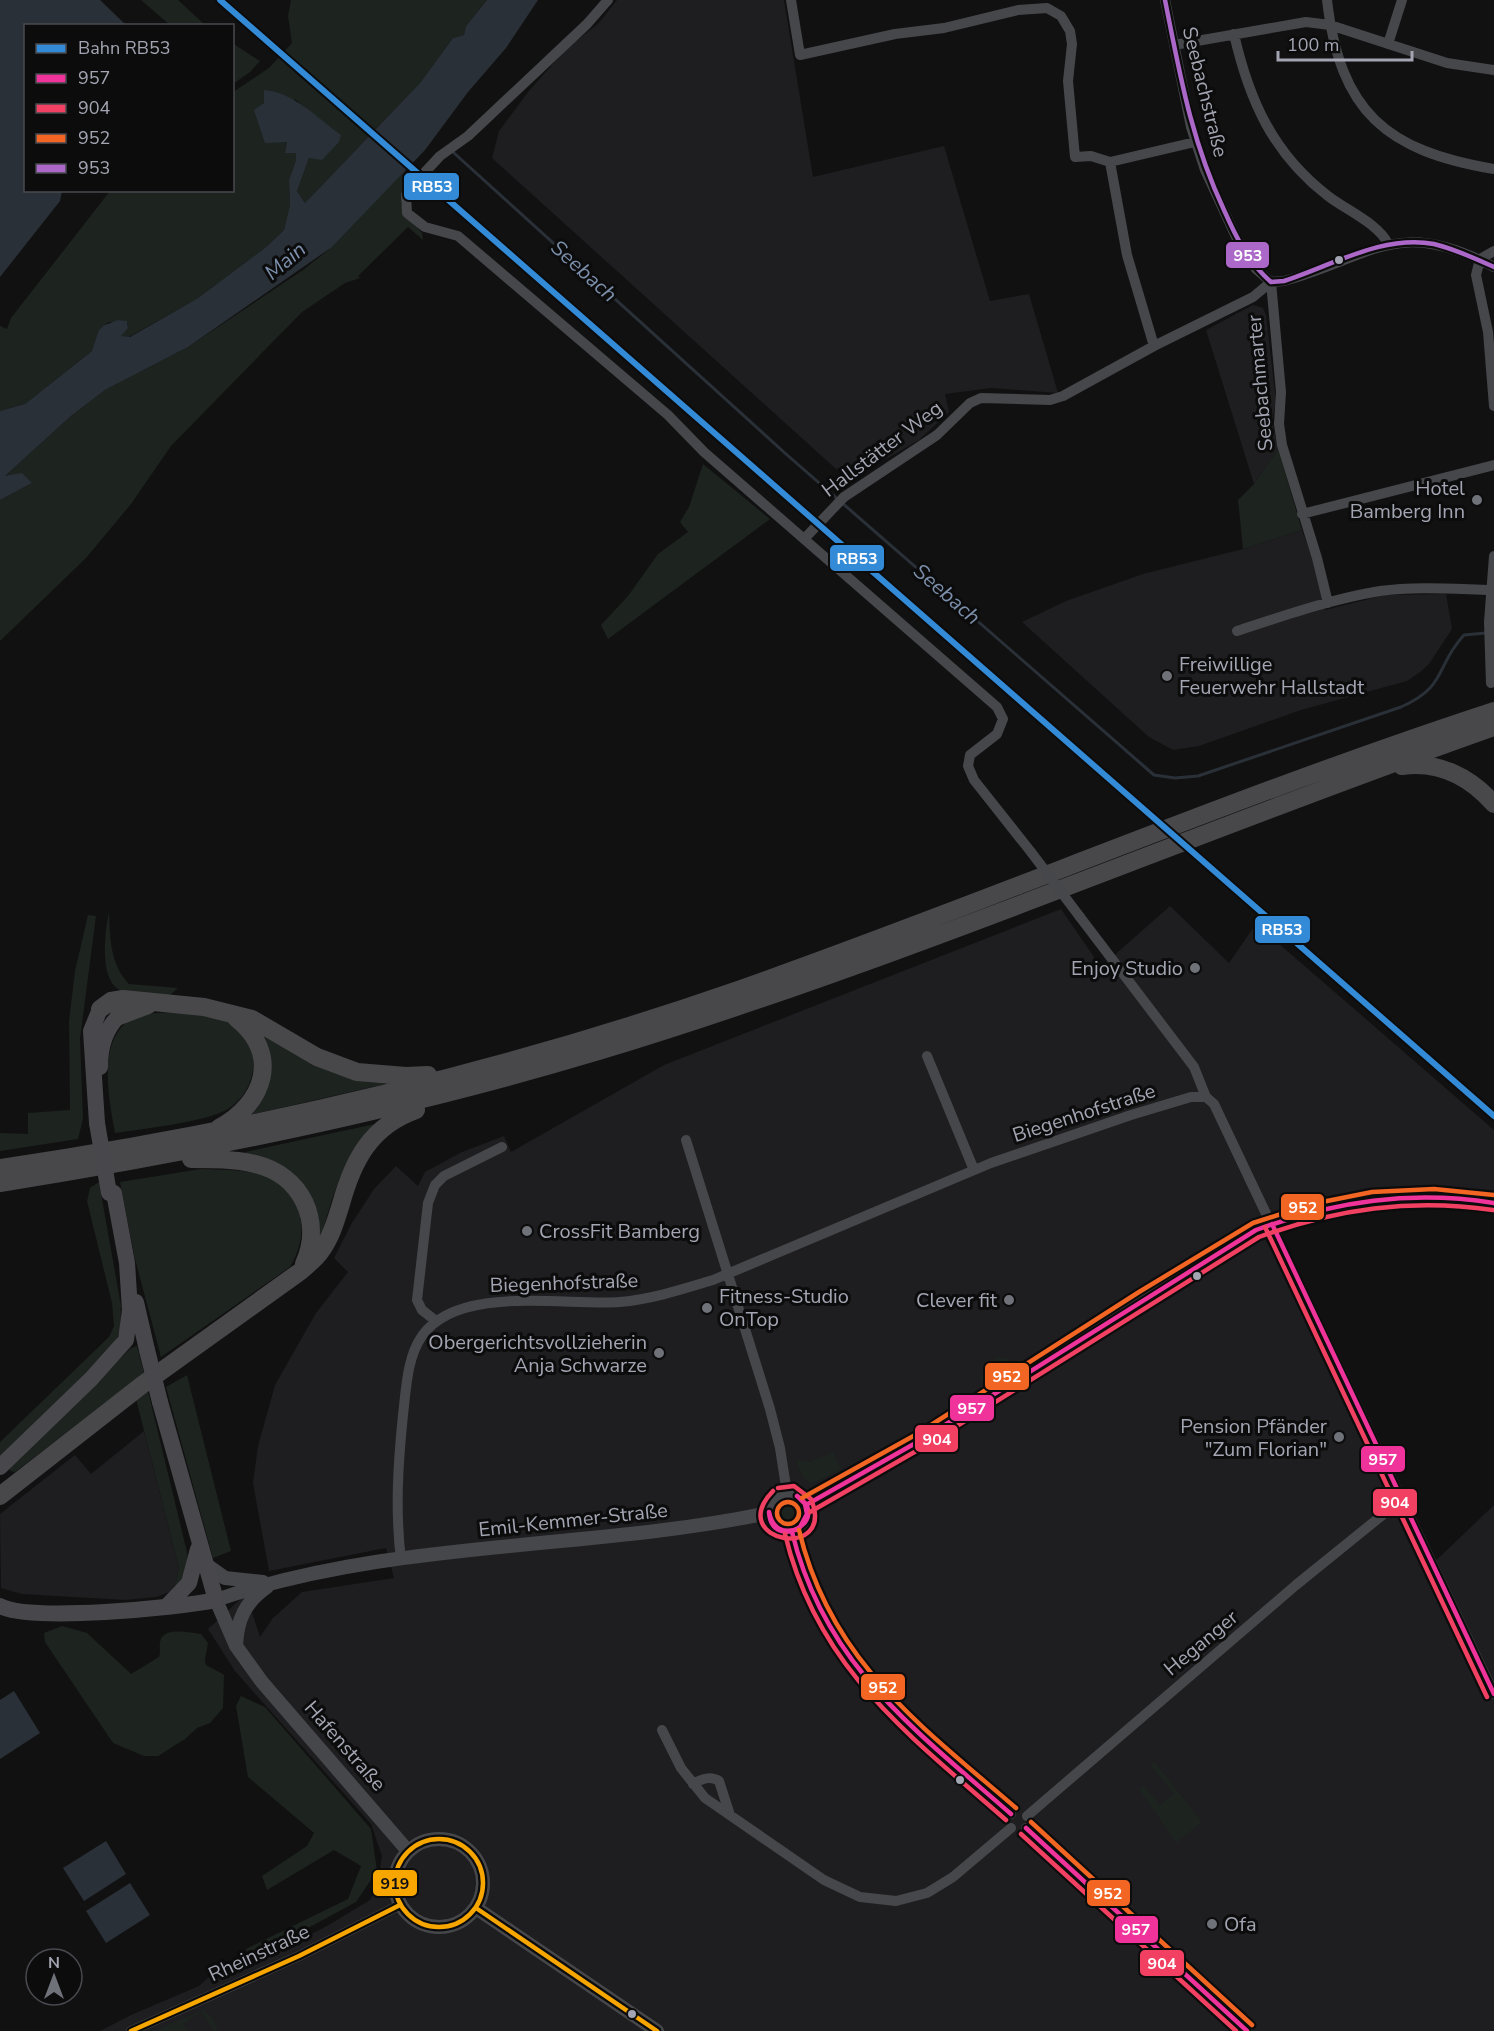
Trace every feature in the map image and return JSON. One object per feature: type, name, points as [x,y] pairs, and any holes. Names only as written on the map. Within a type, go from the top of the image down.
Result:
[{"type":"highway","points":[[0,1183],[160,1158],[318,1126],[472,1079],[740,989],[1346,762],[1494,711]]},
{"type":"highway","points":[[0,1168],[209,1133],[599,1051],[760,998],[974,922],[1494,727]]},
{"type":"highway","points":[[1382,768],[1422,765],[1453,772],[1471,781],[1494,804]]},
{"type":"highway","points":[[100,1009],[111,1001],[123,999],[155,1004],[204,1007],[252,1018],[317,1057],[357,1072],[406,1077],[472,1079]]},
{"type":"highway","points":[[119,1016],[132,1009],[155,1004]]},
{"type":"highway","points":[[209,1133],[232,1121],[244,1110],[254,1098],[262,1079],[263,1065],[257,1041],[249,1029],[227,1012]]},
{"type":"highway","points":[[0,1496],[142,1385],[301,1271],[321,1252],[330,1237],[353,1165],[375,1133],[472,1079]]},
{"type":"highway","points":[[160,1158],[240,1161],[258,1164],[289,1180],[299,1191],[311,1217],[311,1243],[301,1271]]},
{"type":"main road","points":[[0,1606],[13,1611],[42,1613],[166,1607],[216,1600],[160,1402],[112,1193],[100,1122],[91,1031],[100,1009]]},
{"type":"main road","points":[[100,1122],[100,1057],[112,1023],[119,1016]]},
{"type":"main road","points":[[0,1467],[122,1348],[129,1330],[127,1263]]},
{"type":"main road","points":[[166,1607],[189,1583],[199,1544]]},
{"type":"street","points":[[608,0],[587,24],[468,136],[440,156],[406,195],[407,213],[425,227],[458,236],[668,416],[704,452],[990,701],[1003,719],[998,734],[970,755],[968,766],[974,780],[1194,1067],[1206,1097],[1214,1104],[1272,1224],[1494,1694]]},
{"type":"street","points":[[790,0],[800,55],[895,34],[944,28],[1018,10],[1047,8],[1061,16],[1070,32],[1072,44],[1068,81],[1075,157],[1091,156],[1110,162],[1195,142]]},
{"type":"street","name":"Seebachstraße","points":[[1165,0],[1195,142],[1237,239],[1256,269],[1271,282]]},
{"type":"street","points":[[1327,0],[1330,25],[1339,57],[1352,86],[1376,122],[1392,136],[1427,153],[1494,169]]},
{"type":"street","points":[[1388,44],[1402,0]]},
{"type":"street","points":[[1174,45],[1306,22],[1330,25],[1447,63],[1494,70]]},
{"type":"street","points":[[1234,34],[1248,90],[1280,146],[1305,176],[1354,215],[1377,229],[1388,244]]},
{"type":"street","points":[[1110,162],[1127,255],[1154,346],[1253,297],[1271,282],[1298,277],[1388,244],[1408,241],[1446,246],[1494,267]]},
{"type":"street","points":[[1494,251],[1480,259],[1476,275],[1488,332],[1494,406]]},
{"type":"street","name":"Seebachmarter","points":[[1271,282],[1281,392],[1281,437],[1328,603]]},
{"type":"street","name":"Hallstätter Weg","points":[[805,538],[844,497],[937,435],[963,409],[981,398],[1050,400],[1073,391],[1154,346]]},
{"type":"street","points":[[1302,514],[1494,465]]},
{"type":"street","points":[[1491,683],[1489,632],[1494,556]]},
{"type":"street","points":[[1237,631],[1328,603],[1380,591],[1421,588],[1491,590]]},
{"type":"street","points":[[927,1056],[974,1170]]},
{"type":"street","name":"Biegenhofstraße","points":[[401,1560],[396,1497],[406,1392],[417,1345],[422,1335],[436,1321],[455,1310],[485,1304],[601,1303],[677,1292],[729,1273],[974,1170],[1131,1115],[1191,1097],[1206,1097]]},
{"type":"street","points":[[686,1140],[729,1273],[776,1432],[787,1493]]},
{"type":"street","points":[[436,1321],[422,1310],[417,1300],[431,1193],[444,1176],[502,1147]]},
{"type":"street","points":[[806,1505],[859,1477],[935,1431],[1209,1258],[1272,1224],[1318,1209],[1386,1198],[1443,1197],[1494,1203]]},
{"type":"street","points":[[787,1493],[799,1496],[806,1505],[807,1520],[800,1529],[792,1532],[777,1529],[770,1522],[768,1513],[774,1499],[787,1493]]},
{"type":"street","name":"Heganger","points":[[1027,1816],[1301,1581],[1401,1500]]},
{"type":"street","name":"Emil-Kemmer-Straße","points":[[273,1581],[381,1562],[694,1527],[768,1513]]},
{"type":"street","points":[[792,1532],[803,1572],[818,1609],[855,1666],[889,1703],[1011,1814]]},
{"type":"street","points":[[204,1563],[225,1578],[273,1581]]},
{"type":"street","points":[[216,1600],[273,1581]]},
{"type":"street","points":[[236,1646],[240,1617],[248,1603],[273,1581]]},
{"type":"street","name":"Hafenstraße","points":[[216,1600],[236,1646],[251,1667],[408,1851]]},
{"type":"street","points":[[662,1730],[681,1768],[705,1798],[842,1890],[877,1901],[909,1899],[939,1887],[1011,1828]]},
{"type":"street","points":[[693,1784],[701,1779],[714,1778],[719,1781],[730,1815]]},
{"type":"street","points":[[1017,1811],[1027,1816],[1026,1828],[1017,1831],[1011,1828],[1008,1822],[1011,1814],[1017,1811]]},
{"type":"street","points":[[1026,1828],[1247,2031]]},
{"type":"street","points":[[437,1839],[456,1842],[467,1849],[482,1870],[483,1883],[476,1908],[456,1924],[437,1928],[418,1923],[400,1905],[395,1894],[396,1871],[408,1851],[418,1844],[437,1839]]},
{"type":"street","name":"Rheinstraße","points":[[131,2031],[299,1956],[400,1905]]},
{"type":"street","points":[[476,1908],[657,2031]]},
{"type":"shaded area","points":[[141,0],[178,0],[204,24],[169,24]]},
{"type":"shaded area","points":[[291,0],[487,0],[466,26],[464,35],[453,38],[420,83],[305,203],[297,191],[309,158],[314,116],[295,99],[285,153],[296,153],[296,160],[289,180],[290,205],[284,230],[266,247],[198,298],[127,338],[122,338],[121,334],[128,328],[128,323],[109,322],[105,325],[92,351],[25,404],[0,411],[0,326],[7,329],[11,318],[109,192],[234,192],[234,91],[269,68],[292,43],[288,16]]},
{"type":"shaded area","points":[[617,0],[784,0],[813,177],[944,146],[990,301],[1029,294],[1058,393],[991,388],[945,394],[949,412],[919,440],[888,458],[836,469],[492,158],[499,131],[528,92],[568,47],[598,24]]},
{"type":"shaded area","points":[[234,44],[260,61],[250,72],[234,83]]},
{"type":"shaded area","points":[[404,171],[410,178],[403,189],[401,205],[422,233],[423,240],[408,227],[358,276],[360,278],[345,283],[302,312],[171,446],[131,504],[86,558],[0,641],[0,500],[32,483],[4,477],[71,416],[105,390],[188,347],[303,270],[332,247]]},
{"type":"shaded area","points":[[1253,305],[1263,308],[1266,315],[1276,402],[1272,421],[1278,449],[1254,484],[1206,330]]},
{"type":"shaded area","points":[[1278,449],[1302,530],[1243,549],[1238,500],[1254,484]]},
{"type":"shaded area","points":[[703,464],[770,519],[608,639],[601,625],[628,596],[658,554],[688,532],[680,522],[689,507]]},
{"type":"shaded area","points":[[1302,530],[1315,565],[1325,610],[1385,595],[1446,594],[1452,629],[1429,664],[1419,673],[1407,681],[1301,710],[1199,746],[1173,750],[1149,737],[1022,622],[1066,601],[1143,574],[1243,549]]},
{"type":"shaded area","points":[[1170,906],[1229,963],[1256,924],[1494,1130],[1494,1196],[1461,1190],[1379,1190],[1333,1195],[1254,1219],[1274,1255],[1424,1572],[1494,1505],[1494,2031],[100,2031],[199,1986],[216,1971],[228,1973],[254,1963],[327,1926],[370,1900],[378,1883],[382,1856],[371,1824],[235,1671],[208,1629],[246,1594],[260,1637],[273,1618],[302,1592],[394,1578],[386,1548],[269,1571],[253,1483],[258,1446],[275,1385],[316,1313],[348,1272],[334,1258],[352,1223],[374,1189],[396,1166],[418,1186],[425,1172],[462,1152],[504,1136],[511,1152],[664,1065],[1061,909],[1101,967]]},
{"type":"shaded area","points":[[109,912],[112,950],[123,976],[129,984],[178,988],[170,995],[134,994],[114,986],[109,978],[105,956]]},
{"type":"shaded area","points":[[88,915],[96,916],[80,1039],[83,1119],[78,1139],[0,1151],[0,1133],[28,1134],[28,1113],[70,1110],[69,1021],[75,971]]},
{"type":"shaded area","points":[[178,1012],[223,1019],[236,1026],[245,1035],[253,1058],[253,1069],[245,1092],[238,1101],[218,1114],[115,1133],[108,1086],[108,1069],[115,1038],[123,1026],[136,1017],[151,1013]]},
{"type":"shaded area","points":[[256,1031],[394,1082],[245,1116],[251,1108]]},
{"type":"shaded area","points":[[375,1124],[346,1165],[334,1193],[319,1242],[314,1204],[302,1184],[283,1168],[245,1152]]},
{"type":"shaded area","points":[[201,1169],[247,1172],[262,1175],[276,1182],[287,1191],[300,1214],[300,1240],[297,1254],[290,1267],[161,1357],[135,1259],[120,1182]]},
{"type":"shaded area","points":[[99,1182],[121,1306],[120,1331],[113,1347],[0,1458],[0,1442],[109,1337],[114,1326],[112,1303],[87,1201],[90,1188]]},
{"type":"shaded area","points":[[137,1346],[144,1373],[15,1472],[10,1471],[9,1467],[131,1348]]},
{"type":"shaded area","points":[[998,1357],[1008,1359],[1013,1368],[985,1386],[979,1376],[998,1365],[994,1359]]},
{"type":"shaded area","points":[[187,1375],[231,1551],[213,1558],[166,1387]]},
{"type":"shaded area","points":[[148,1391],[187,1552],[188,1564],[179,1588],[175,1585],[179,1568],[136,1399]]},
{"type":"shaded area","points":[[144,1431],[179,1568],[175,1585],[170,1592],[156,1597],[126,1600],[22,1594],[1,1588],[0,1514],[75,1455],[91,1474]]},
{"type":"shaded area","points":[[833,1452],[841,1469],[818,1481],[808,1481],[804,1478],[796,1460],[809,1462]]},
{"type":"shaded area","points":[[788,1499],[797,1503],[801,1512],[797,1521],[788,1525],[779,1521],[775,1512],[779,1503]]},
{"type":"shaded area","points":[[62,1626],[87,1633],[131,1674],[159,1657],[160,1642],[166,1634],[178,1632],[201,1634],[208,1643],[206,1665],[224,1675],[223,1708],[210,1723],[197,1728],[185,1739],[158,1756],[144,1756],[113,1743],[45,1642],[44,1633]]},
{"type":"shaded area","points":[[241,1696],[265,1707],[371,1829],[377,1871],[356,1902],[251,1959],[246,1949],[348,1899],[361,1866],[334,1850],[267,1890],[262,1876],[307,1846],[314,1833],[248,1777],[236,1706]]},
{"type":"shaded area","points":[[1155,1762],[1202,1822],[1176,1843],[1139,1789],[1144,1785],[1160,1805],[1174,1794],[1150,1765]]},
{"type":"shaded area","points":[[203,2010],[213,2018],[218,2031],[214,2031],[201,2012],[183,2024],[188,2031],[154,2031]]},
{"type":"water","points":[[0,0],[100,0],[125,24],[24,24],[24,192],[62,192],[60,201],[0,277]]},
{"type":"water","name":"Main","points":[[487,0],[538,0],[506,48],[468,92],[425,150],[332,247],[188,347],[105,390],[71,416],[5,476],[22,473],[32,483],[0,500],[0,411],[25,404],[92,351],[99,330],[105,325],[118,320],[127,321],[128,328],[121,336],[130,337],[198,298],[266,247],[284,230],[290,205],[289,180],[296,153],[285,153],[287,142],[265,143],[254,110],[264,103],[264,90],[285,95],[341,135],[339,142],[322,160],[309,158],[297,191],[305,203],[420,83],[453,38],[464,35],[466,26]]},
{"type":"water","points":[[14,1691],[40,1733],[0,1759],[0,1700]]},
{"type":"water","points":[[106,1841],[126,1874],[84,1901],[63,1868]]},
{"type":"water","points":[[130,1883],[150,1915],[106,1943],[86,1911]]},
{"type":"waterway","name":"Seebach","points":[[454,153],[786,454],[1154,775],[1175,778],[1198,776],[1401,707],[1427,691],[1464,635],[1486,633]]},
{"type":"rail line","name":"RB53","points":[[220,0],[1494,1116]]},
{"type":"transit line","name":"953","points":[[1165,0],[1188,107],[1203,158],[1243,249],[1271,282],[1284,281],[1358,253],[1396,243],[1434,244],[1494,267]]},
{"type":"transit line","name":"952","points":[[802,1498],[917,1434],[1139,1292],[1253,1223],[1312,1204],[1372,1192],[1434,1189],[1494,1195]]},
{"type":"transit line","name":"957","points":[[806,1505],[921,1440],[1256,1230],[1315,1212],[1374,1201],[1433,1198],[1494,1203]]},
{"type":"transit line","name":"904","points":[[810,1512],[925,1446],[1259,1237],[1317,1219],[1374,1208],[1433,1205],[1493,1210]]},
{"type":"transit line","name":"957","points":[[1272,1224],[1494,1694]]},
{"type":"transit line","name":"904","points":[[1265,1227],[1487,1697]]},
{"type":"transit line","name":"904","points":[[773,1491],[762,1509],[762,1523],[770,1533],[783,1538],[797,1538],[809,1532],[815,1519],[811,1499],[794,1486],[778,1488]]},
{"type":"transit line","name":"957","points":[[769,1512],[770,1518],[779,1529],[788,1531],[799,1529],[807,1514],[805,1504],[797,1496]]},
{"type":"transit line","name":"957","points":[[769,1512],[773,1524],[780,1530],[789,1531],[798,1528],[805,1522],[808,1514],[806,1505],[797,1496]]},
{"type":"transit line","name":"952","points":[[788,1502],[796,1505],[799,1513],[796,1521],[788,1524],[780,1521],[777,1513],[780,1505],[788,1502]]},
{"type":"transit line","name":"952","points":[[799,1530],[813,1576],[832,1617],[856,1654],[913,1718],[1016,1808]]},
{"type":"transit line","name":"957","points":[[792,1532],[807,1579],[826,1620],[850,1657],[877,1691],[908,1722],[940,1753],[1011,1814]]},
{"type":"transit line","name":"904","points":[[785,1534],[800,1581],[819,1623],[843,1661],[901,1727],[1006,1820]]},
{"type":"transit line","name":"952","points":[[1031,1822],[1252,2025]]},
{"type":"transit line","name":"957","points":[[1026,1828],[1247,2031]]},
{"type":"transit line","name":"904","points":[[1021,1834],[1236,2031]]},
{"type":"transit line","name":"919","points":[[439,1839],[464,1846],[476,1858],[483,1883],[476,1908],[464,1920],[439,1927],[414,1920],[402,1908],[395,1883],[402,1858],[414,1846],[439,1839]]},
{"type":"transit line","name":"919","points":[[131,2031],[299,1956],[400,1905]]},
{"type":"transit line","name":"919","points":[[476,1908],[657,2031]]},
{"type":"place","name":"Hotel Bamberg Inn","points":[[1477,500]]},
{"type":"place","name":"Freiwillige Feuerwehr Hallstadt","points":[[1167,676]]},
{"type":"place","name":"Enjoy Studio","points":[[1195,968]]},
{"type":"place","name":"CrossFit Bamberg","points":[[527,1231]]},
{"type":"place","name":"Clever fit","points":[[1009,1300]]},
{"type":"place","name":"Fitness-Studio OnTop","points":[[707,1308]]},
{"type":"place","name":"Obergerichtsvollzieherin Anja Schwarze","points":[[659,1353]]},
{"type":"place","name":"Pension Pfänder \"Zum Florian\"","points":[[1339,1437]]},
{"type":"place","name":"Ofa","points":[[1212,1924]]}]
